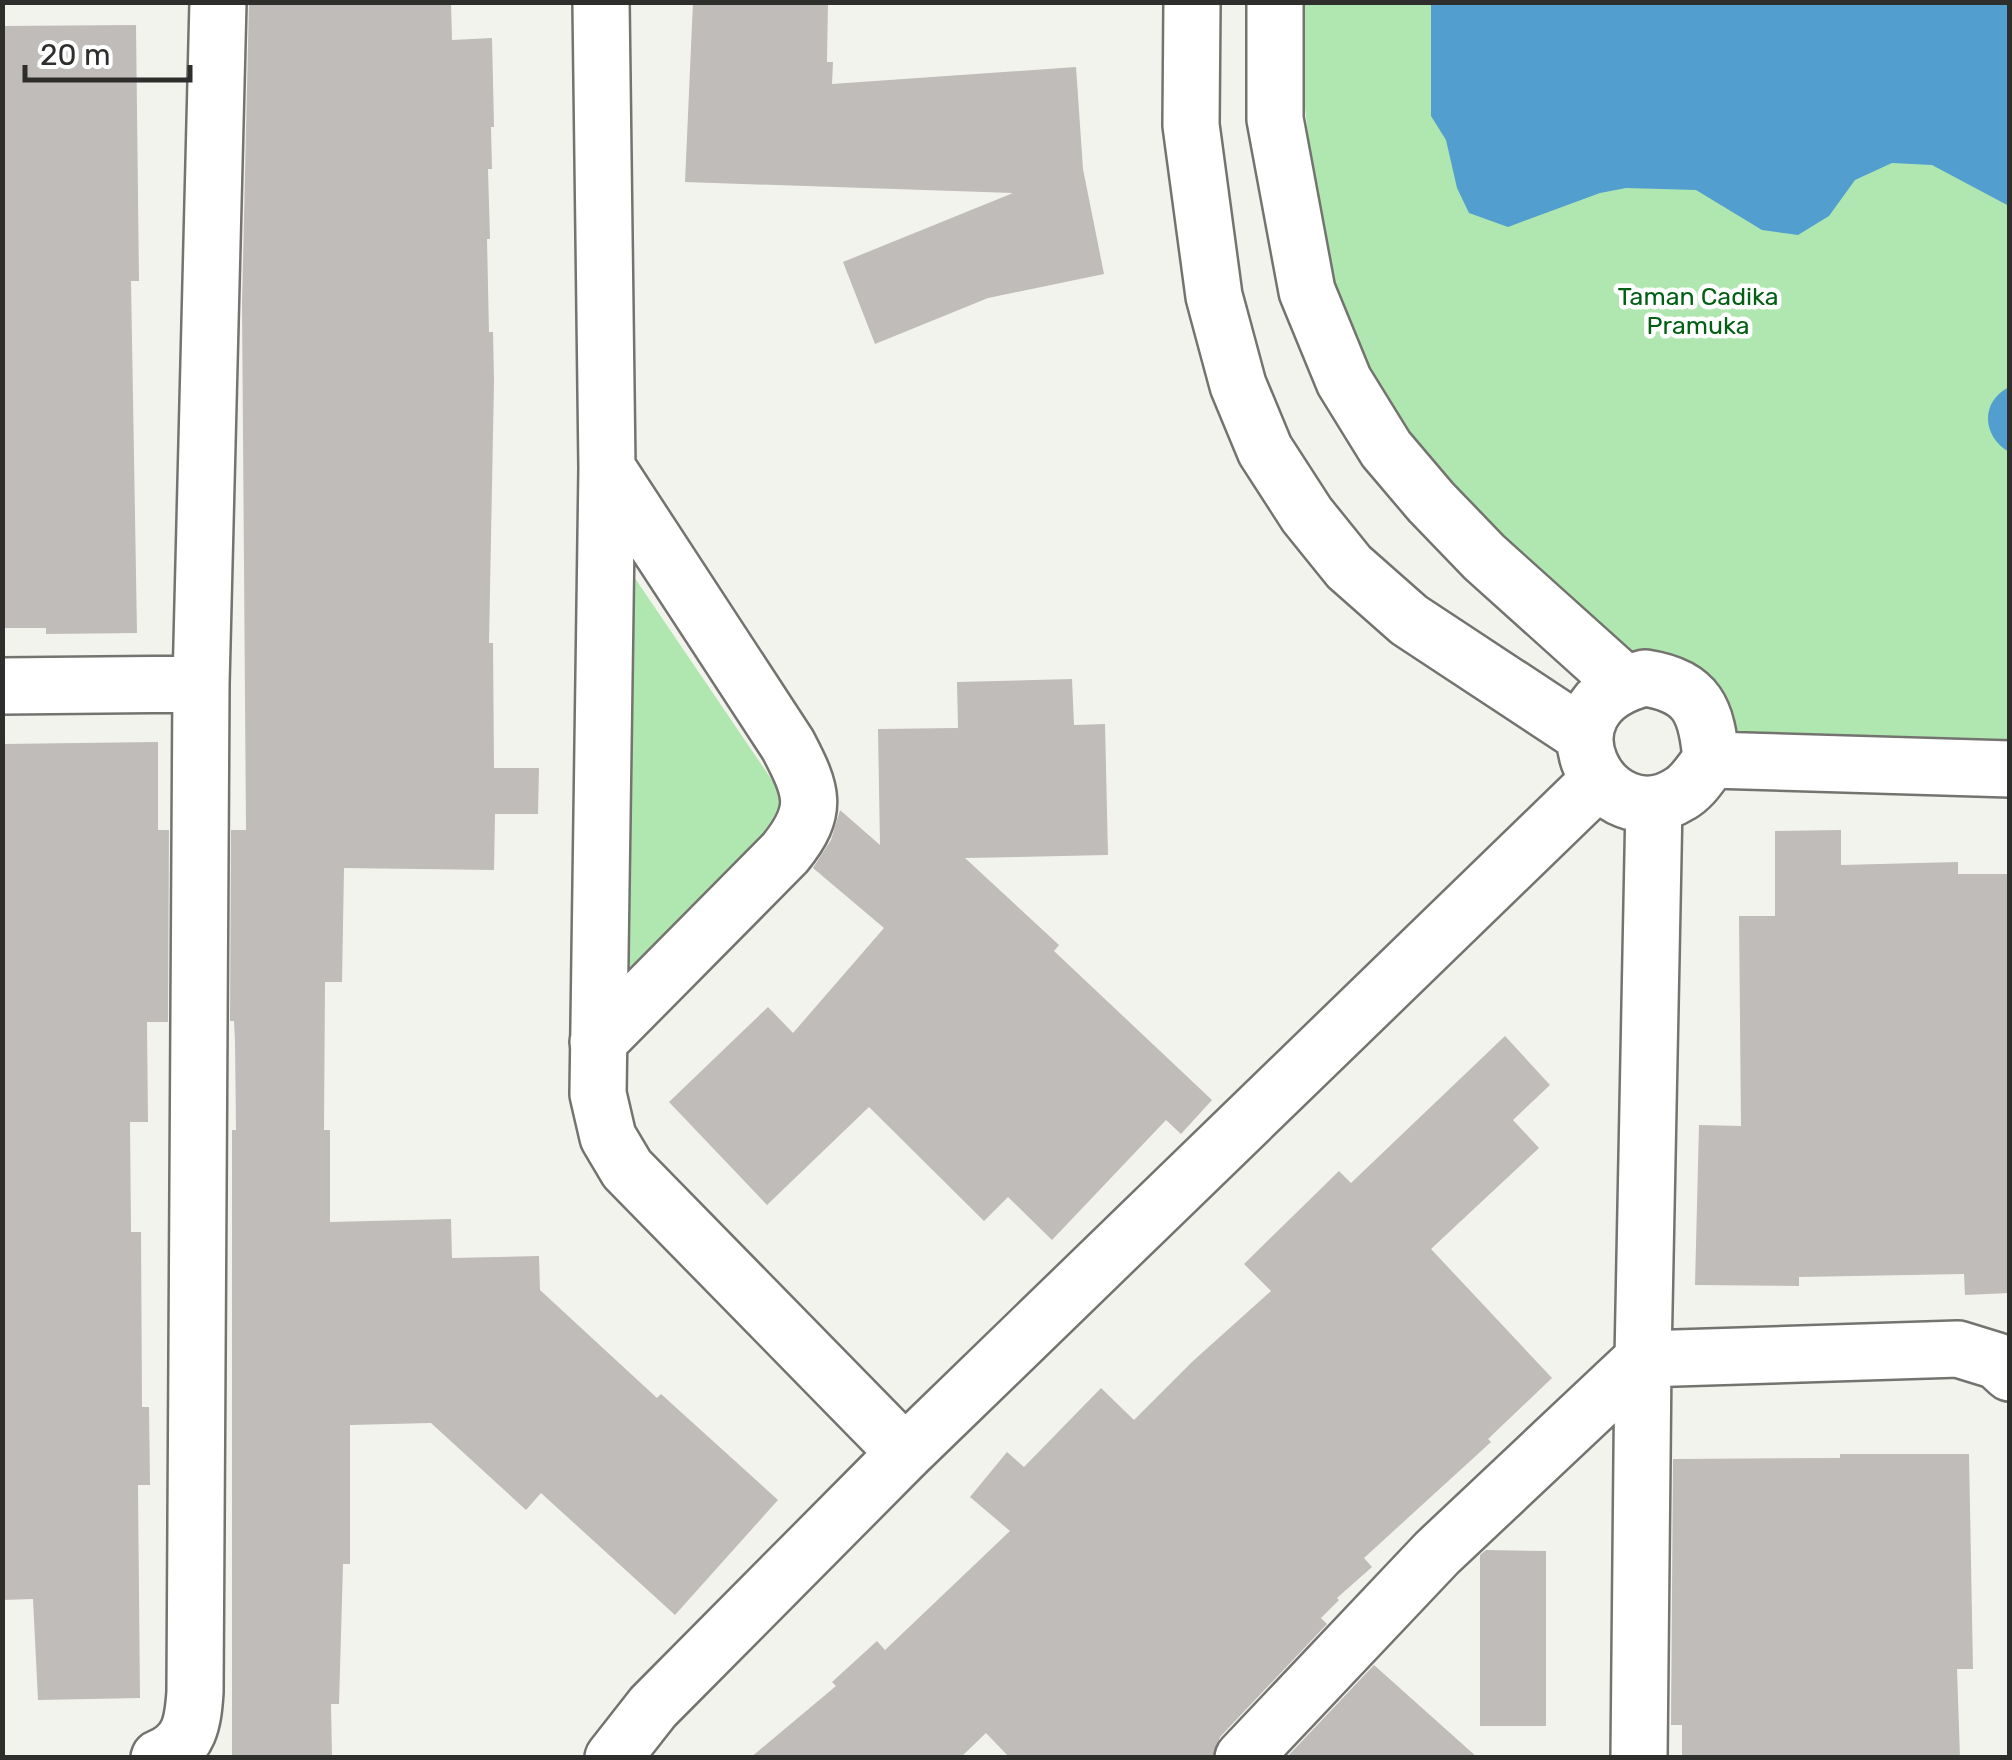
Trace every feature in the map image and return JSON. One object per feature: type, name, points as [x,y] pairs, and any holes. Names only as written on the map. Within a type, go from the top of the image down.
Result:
[{"type":"street","points":[[159,1758],[175,1752],[193,1726],[195,1692],[200,684],[218,2]]},
{"type":"street","points":[[601,2],[607,468],[598,1094],[608,1137],[627,1168],[904,1453]]},
{"type":"street","points":[[613,1758],[653,1707],[1592,758],[1597,704],[1624,683],[1645,678],[1684,690],[1700,707],[1708,726],[1712,760],[1692,786],[1676,797],[1654,804],[1633,803],[1613,793],[1592,758],[1409,620],[1348,567],[1307,515],[1265,450],[1238,385],[1214,296],[1192,125],[1192,2]]},
{"type":"street","points":[[1275,2],[1275,119],[1307,292],[1344,381],[1386,450],[1431,502],[1484,556],[1624,683]]},
{"type":"street","points":[[1192,125],[1275,119]]},
{"type":"street","points":[[598,1042],[785,852],[805,828],[810,800],[803,773],[788,745],[607,468]]},
{"type":"street","points":[[2,686],[200,684]]},
{"type":"street","points":[[1712,760],[2010,769]]},
{"type":"street","points":[[1639,1758],[1654,804]]},
{"type":"street","points":[[1242,1758],[1437,1552],[1643,1359],[1958,1349],[1997,1361],[2010,1373]]},
{"type":"green space","name":"Taman Cadika Pramuka","points":[[1301,3],[2009,3],[2009,739],[1733,738],[1624,658],[1399,435],[1352,349],[1317,218],[1300,61]]},
{"type":"green space","points":[[628,568],[793,811],[620,988]]},
{"type":"water","points":[[1431,3],[2009,3],[2009,206],[1932,165],[1892,163],[1855,180],[1829,216],[1798,235],[1762,230],[1696,190],[1626,188],[1600,193],[1508,227],[1469,213],[1457,188],[1446,140],[1431,116]]},
{"type":"water","points":[[2009,387],[2009,452],[1994,437],[1988,419],[1993,401]]},
{"type":"building","points":[[249,2],[451,2],[452,40],[492,38],[494,127],[492,169],[488,169],[487,239],[494,381],[489,643],[493,643],[494,768],[539,768],[538,814],[495,814],[494,870],[344,868],[342,982],[325,982],[324,1130],[330,1130],[330,1222],[451,1219],[452,1258],[539,1256],[540,1290],[657,1398],[661,1394],[778,1500],[675,1615],[541,1493],[526,1510],[431,1423],[350,1425],[350,1564],[343,1564],[339,1704],[331,1704],[332,1758],[232,1758],[232,1130],[236,1130],[234,1021],[230,1021],[231,830],[246,830],[242,303]]},
{"type":"building","points":[[693,2],[828,2],[827,62],[833,62],[832,84],[1076,67],[1083,169],[1104,274],[988,298],[875,344],[843,262],[1013,193],[685,182]]},
{"type":"building","points":[[136,25],[139,281],[131,281],[137,633],[46,634],[46,628],[2,628],[2,26]]},
{"type":"building","points":[[1072,679],[1074,725],[1105,724],[1108,855],[965,858],[1059,945],[1054,951],[1212,1100],[1181,1134],[1166,1120],[1052,1240],[1008,1197],[984,1221],[869,1107],[767,1205],[669,1102],[768,1007],[793,1033],[884,928],[813,868],[831,840],[840,810],[880,845],[878,729],[958,728],[957,682]]},
{"type":"building","points":[[158,742],[158,830],[169,830],[168,1022],[147,1022],[148,1122],[130,1122],[131,1232],[141,1232],[142,1407],[149,1407],[150,1485],[138,1485],[140,1698],[38,1700],[33,1599],[2,1600],[2,744]]},
{"type":"building","points":[[1841,830],[1841,865],[1958,862],[1958,874],[2010,874],[2010,1293],[1965,1295],[1964,1274],[1799,1277],[1799,1286],[1695,1285],[1699,1125],[1741,1126],[1739,916],[1775,916],[1775,831]]},
{"type":"building","points":[[1505,1036],[1550,1085],[1513,1120],[1539,1148],[1431,1249],[1552,1378],[1488,1439],[1491,1442],[1364,1558],[1372,1567],[1337,1598],[1321,1618],[1327,1624],[1220,1737],[1213,1758],[1010,1758],[986,1733],[960,1758],[750,1758],[836,1686],[832,1682],[877,1641],[885,1650],[1010,1531],[970,1497],[1007,1452],[1024,1467],[1101,1388],[1134,1420],[1271,1291],[1244,1264],[1339,1171],[1351,1183]]},
{"type":"building","points":[[1840,1454],[1969,1454],[1973,1669],[1957,1669],[1960,1758],[1682,1758],[1682,1725],[1671,1725],[1673,1459],[1840,1458]]},
{"type":"building","points":[[1486,1550],[1546,1551],[1546,1726],[1480,1726],[1480,1555]]},
{"type":"building","points":[[1374,1665],[1478,1758],[1286,1758]]}]
